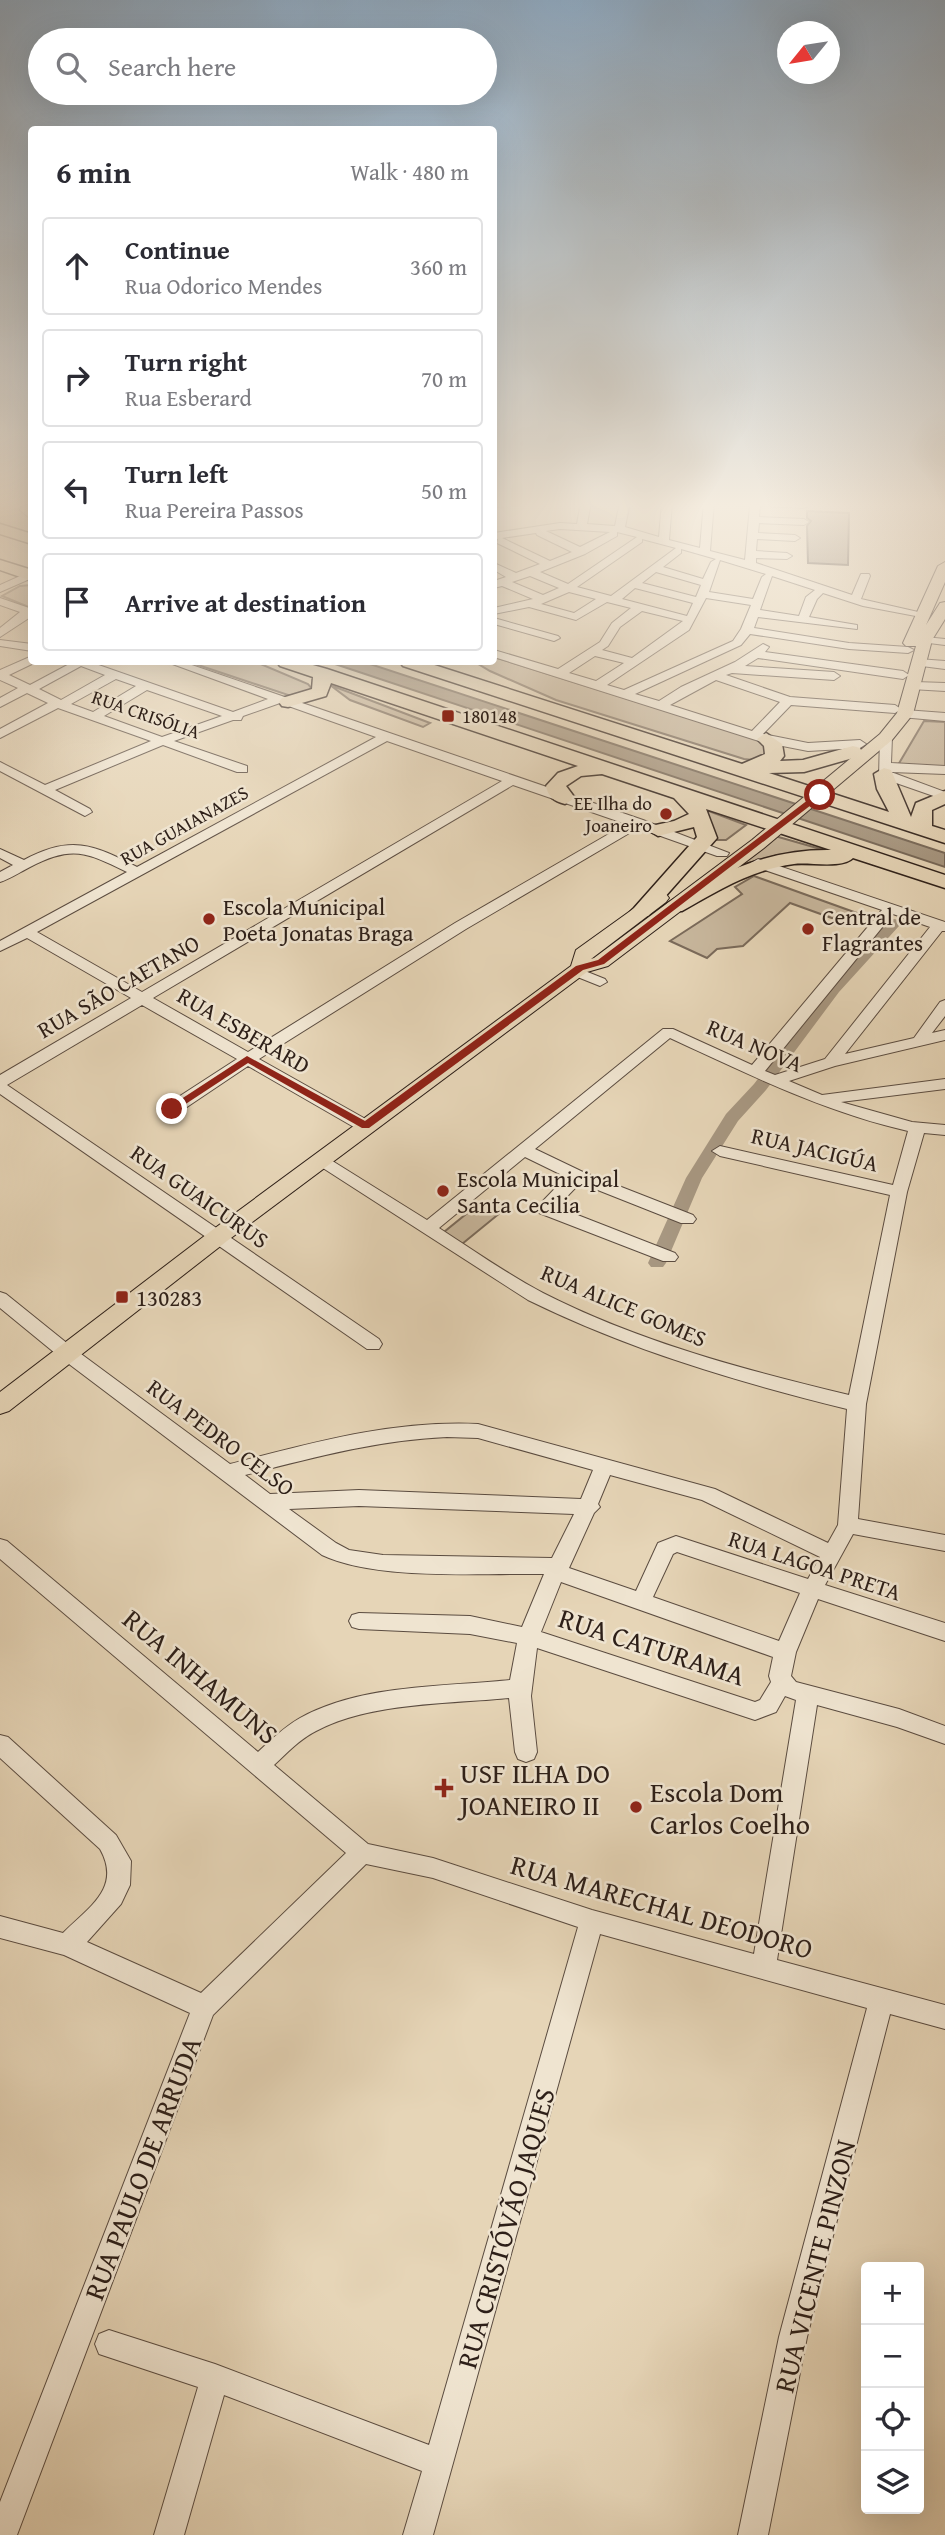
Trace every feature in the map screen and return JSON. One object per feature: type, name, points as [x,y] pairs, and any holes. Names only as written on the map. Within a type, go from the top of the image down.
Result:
[{"type":"highway","points":[[296,665],[681,794],[776,821],[875,859],[945,882]]},
{"type":"highway","points":[[418,665],[707,759],[807,797],[945,837]]},
{"type":"highway","points":[[479,665],[536,703]]},
{"type":"highway","points":[[284,701],[320,692],[323,681],[321,673]]},
{"type":"highway","points":[[738,766],[764,763],[775,756],[773,744],[760,738]]},
{"type":"highway","points":[[707,759],[738,766],[796,767],[857,748]]},
{"type":"highway","points":[[565,798],[557,793],[555,786],[559,779],[579,771],[603,768]]},
{"type":"highway","points":[[885,770],[887,789],[915,827]]},
{"type":"highway","points":[[641,912],[706,838],[701,815],[681,794]]},
{"type":"highway","points":[[915,827],[920,811],[945,797]]},
{"type":"highway","points":[[658,830],[680,826],[701,815]]},
{"type":"highway","points":[[675,907],[758,863],[797,866],[875,859]]},
{"type":"main road","points":[[807,797],[900,711],[903,674],[919,620]]},
{"type":"main road","points":[[0,1405],[365,1126],[578,969],[601,962],[675,907],[776,821],[887,737],[915,686],[925,640],[937,620]]},
{"type":"main road","points":[[578,969],[583,954],[722,853],[776,821]]},
{"type":"street","points":[[0,634],[19,620]]},
{"type":"street","points":[[561,673],[594,652],[621,620]]},
{"type":"street","points":[[598,685],[678,635],[691,620]]},
{"type":"street","points":[[625,694],[666,673],[722,652],[737,643],[751,620]]},
{"type":"street","points":[[805,620],[853,627]]},
{"type":"street","points":[[849,646],[852,620]]},
{"type":"street","points":[[497,622],[554,638]]},
{"type":"street","points":[[747,630],[849,646],[908,650]]},
{"type":"street","points":[[661,706],[680,690],[731,669],[757,654],[773,634]]},
{"type":"street","points":[[925,640],[945,642]]},
{"type":"street","points":[[0,643],[28,647]]},
{"type":"street","points":[[594,652],[635,662]]},
{"type":"street","points":[[497,654],[760,738],[808,747],[857,748]]},
{"type":"street","points":[[757,654],[835,671]]},
{"type":"street","points":[[0,675],[28,661]]},
{"type":"street","points":[[918,663],[945,665]]},
{"type":"street","points":[[0,704],[74,665]]},
{"type":"street","points":[[89,665],[237,717]]},
{"type":"street","points":[[182,665],[722,853]]},
{"type":"street","points":[[731,669],[903,674]]},
{"type":"street","points":[[834,702],[835,671]]},
{"type":"street","points":[[0,734],[115,674]]},
{"type":"street","name":"RUA CRISÓLIA","points":[[0,675],[60,704],[242,769]]},
{"type":"street","points":[[713,675],[788,701],[834,702],[945,717]]},
{"type":"street","points":[[94,717],[146,685]]},
{"type":"street","points":[[915,686],[945,687]]},
{"type":"street","points":[[739,701],[755,689]]},
{"type":"street","points":[[44,790],[165,740],[284,701]]},
{"type":"street","points":[[760,738],[788,701]]},
{"type":"street","name":"RUA GUAIANAZES","points":[[0,947],[387,736]]},
{"type":"street","points":[[885,770],[887,737]]},
{"type":"street","points":[[885,770],[945,770]]},
{"type":"street","points":[[885,770],[945,797]]},
{"type":"street","points":[[4,773],[85,812]]},
{"type":"street","name":"RUA SÃO CAETANO","points":[[0,1082],[512,780]]},
{"type":"street","points":[[172,1109],[247,1059],[545,876],[638,823]]},
{"type":"street","points":[[0,878],[51,851],[71,845],[96,851],[137,872]]},
{"type":"street","points":[[0,853],[24,865]]},
{"type":"street","points":[[797,866],[890,909],[942,926],[830,1062]]},
{"type":"street","points":[[766,1075],[890,909]]},
{"type":"street","name":"RUA ESBERARD","points":[[28,933],[365,1126]]},
{"type":"street","points":[[578,969],[600,982]]},
{"type":"street","points":[[920,1040],[945,1005]]},
{"type":"street","name":"RUA NOVA","points":[[524,1150],[668,1032],[870,1118],[918,1129],[945,1130]]},
{"type":"street","points":[[766,1075],[945,1035]]},
{"type":"street","name":"RUA NOVA","points":[[824,1099],[945,1084]]},
{"type":"street","name":"RUA GUAICURUS","points":[[0,1087],[373,1344]]},
{"type":"street","points":[[918,1129],[900,1192],[858,1404],[848,1525],[812,1590],[785,1652],[780,1676],[782,1683],[790,1689],[899,1718],[945,1735]]},
{"type":"street","points":[[428,1229],[524,1150],[577,1175],[687,1219]]},
{"type":"street","name":"RUA JACIGÚA","points":[[720,1150],[900,1192]]},
{"type":"street","name":"RUA ALICE GOMES","points":[[320,1161],[534,1296],[565,1312],[703,1364],[858,1404]]},
{"type":"street","points":[[577,1175],[545,1209],[668,1257]]},
{"type":"street","name":"RUA PEDRO CELSO","points":[[0,1298],[67,1353],[329,1549],[346,1557]]},
{"type":"street","points":[[229,1472],[400,1432],[444,1428],[478,1432],[603,1468],[708,1494],[833,1554]]},
{"type":"street","points":[[526,1752],[520,1688],[530,1637],[558,1569],[590,1507],[603,1468]]},
{"type":"street","points":[[268,1502],[359,1498],[590,1507]]},
{"type":"street","points":[[848,1525],[945,1543]]},
{"type":"street","name":"RUA LAGOA PRETA","points":[[641,1602],[670,1545],[676,1544],[812,1590],[945,1629]]},
{"type":"street","name":"RUA INHAMUNS","points":[[0,1548],[260,1764],[362,1853]]},
{"type":"street","name":"RUA CATURAMA","points":[[346,1557],[383,1563],[558,1569],[641,1602],[785,1652]]},
{"type":"street","name":"RUA CATURAMA","points":[[359,1621],[470,1625],[530,1637],[755,1712],[768,1706],[782,1683]]},
{"type":"street","points":[[260,1764],[310,1723],[339,1713],[396,1702],[520,1688]]},
{"type":"street","points":[[764,1967],[808,1695]]},
{"type":"street","points":[[0,1744],[108,1843],[120,1862],[120,1879],[115,1894],[67,1945]]},
{"type":"street","name":"RUA MARECHAL DEODORO","points":[[362,1853],[433,1868],[592,1921],[945,2017]]},
{"type":"street","name":"RUA PAULO DE ARRUDA","points":[[2,2535],[204,2007],[362,1853]]},
{"type":"street","name":"RUA CRISTÓVÃO JAQUES","points":[[418,2535],[592,1921]]},
{"type":"street","points":[[0,1927],[67,1945],[204,2007]]},
{"type":"street","name":"RUA VICENTE PINZON","points":[[753,2535],[793,2337],[883,1999]]},
{"type":"street","points":[[109,2344],[215,2378],[438,2463]]},
{"type":"street","points":[[169,2535],[215,2378]]},
{"type":"shaded area","points":[[497,658],[762,741],[769,753],[753,760],[744,759],[556,700],[480,665],[497,665]]},
{"type":"shaded area","points":[[198,665],[263,665],[308,684],[313,690],[294,697]]},
{"type":"shaded area","points":[[338,665],[373,665],[945,853],[945,867]]},
{"type":"shaded area","points":[[330,685],[430,723],[423,727],[350,700]]},
{"type":"shaded area","points":[[924,721],[945,722],[945,768],[898,765]]},
{"type":"shaded area","points":[[706,810],[746,825],[726,840],[717,840]]},
{"type":"shaded area","points":[[775,836],[824,850],[778,855],[738,866]]},
{"type":"shaded area","points":[[754,876],[865,916],[854,926],[790,903],[743,946],[717,949],[707,958],[670,941],[742,894],[735,887]]},
{"type":"shaded area","points":[[481,1202],[500,1213],[462,1244],[444,1232]]},
{"type":"waterway","points":[[657,1263],[694,1178],[732,1118],[760,1087],[834,989],[894,923]]},
{"type":"place","name":"180148","points":[[448,716]]},
{"type":"place","name":"EE Ilha do Joaneiro","points":[[666,814]]},
{"type":"place","name":"Escola Municipal Poeta Jonatas Braga","points":[[209,919]]},
{"type":"place","name":"Central de Flagrantes","points":[[808,929]]},
{"type":"place","name":"Escola Municipal Santa Cecilia","points":[[443,1191]]},
{"type":"place","name":"130283","points":[[122,1297]]},
{"type":"place","name":"USF ILHA DO JOANEIRO II","points":[[444,1788]]},
{"type":"place","name":"Escola Dom Carlos Coelho","points":[[636,1807]]},
{"type":"route","points":[[172,1109],[247,1059],[365,1126],[580,968],[601,962],[820,795]]}]
